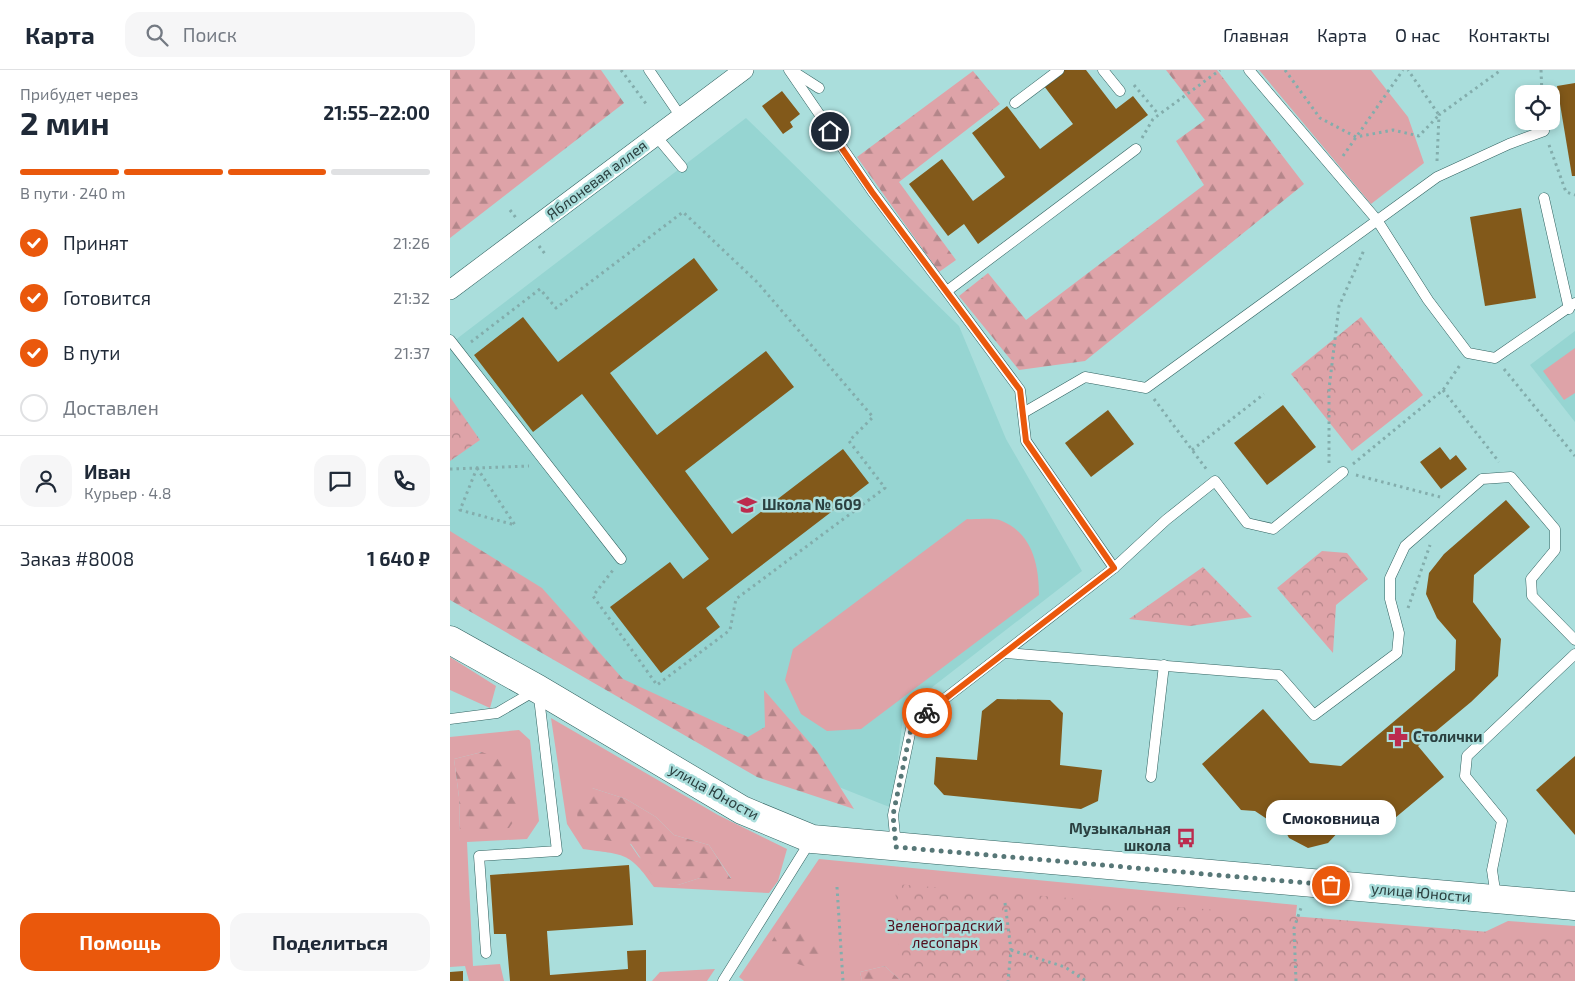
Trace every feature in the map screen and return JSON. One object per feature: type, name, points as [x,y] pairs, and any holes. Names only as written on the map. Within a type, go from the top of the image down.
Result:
[{"type":"street","name":"Яблоневая аллея","points":[[450,290],[744,70]]},
{"type":"street","name":"улица Юности","points":[[450,640],[538,689],[742,810],[812,840],[1575,906]]},
{"type":"lane","points":[[649,70],[681,117]]},
{"type":"lane","points":[[790,70],[819,88]]},
{"type":"lane","points":[[790,70],[872,192],[1020,390],[1026,441],[1114,568]]},
{"type":"lane","points":[[1015,104],[1059,70]]},
{"type":"lane","points":[[1104,70],[1120,91]]},
{"type":"lane","points":[[1249,70],[1376,220],[1428,300],[1468,354],[1495,358],[1572,306],[1544,198]]},
{"type":"lane","points":[[1023,413],[1085,377],[1146,388],[1437,177],[1509,144],[1544,131]]},
{"type":"lane","points":[[656,136],[682,167]]},
{"type":"lane","points":[[946,291],[1136,149]]},
{"type":"lane","points":[[450,340],[621,559]]},
{"type":"lane","points":[[896,847],[893,815],[912,724],[1114,568],[1166,520],[1215,481],[1247,524],[1273,529],[1343,472]]},
{"type":"lane","points":[[1005,653],[1279,675],[1314,715],[1397,653],[1399,633],[1390,599],[1390,578],[1405,546],[1482,479],[1511,477],[1555,529],[1555,550],[1531,579],[1532,596],[1575,640]]},
{"type":"lane","points":[[1497,900],[1492,870],[1502,821],[1465,776],[1467,756],[1575,654]]},
{"type":"lane","points":[[1152,777],[1164,665]]},
{"type":"lane","points":[[450,719],[497,713],[538,689],[556,851],[479,856],[486,953]]},
{"type":"lane","points":[[722,981],[812,840]]},
{"type":"path","points":[[621,70],[647,105]]},
{"type":"path","points":[[1136,149],[1153,119],[1220,70]]},
{"type":"path","points":[[1285,70],[1320,118],[1356,137],[1393,130],[1419,136],[1439,115],[1501,70]]},
{"type":"path","points":[[1333,171],[1403,70]]},
{"type":"path","points":[[1408,70],[1439,115],[1437,177]]},
{"type":"path","points":[[1541,70],[1542,85]]},
{"type":"path","points":[[1120,91],[1135,85],[1159,115]]},
{"type":"path","points":[[1544,131],[1566,192],[1575,195]]},
{"type":"path","points":[[458,351],[540,289],[556,308],[683,212],[757,282],[873,417],[850,441],[885,488],[736,599],[730,630],[658,685],[593,596],[621,559]]},
{"type":"path","points":[[1328,484],[1329,389],[1340,306],[1376,220]]},
{"type":"path","points":[[1343,472],[1443,390],[1468,354]]},
{"type":"path","points":[[1495,358],[1575,456]]},
{"type":"path","points":[[1146,388],[1215,481]]},
{"type":"path","points":[[1443,390],[1511,477]]},
{"type":"path","points":[[1192,450],[1264,394]]},
{"type":"path","points":[[450,469],[548,465]]},
{"type":"path","points":[[477,468],[488,484],[515,525],[460,510],[477,468]]},
{"type":"path","points":[[1343,472],[1457,501]]},
{"type":"path","points":[[1399,633],[1440,516]]},
{"type":"path","points":[[837,887],[842,981]]},
{"type":"path","points":[[1005,903],[1011,950],[1008,981]]},
{"type":"path","points":[[1294,928],[1296,981]]},
{"type":"path","points":[[1011,950],[1065,967],[1086,981]]},
{"type":"shaded area","name":"Школа № 609","points":[[746,118],[959,326],[1006,439],[1082,571],[904,709],[892,808],[712,737],[450,588],[450,344]]},
{"type":"shaded area","points":[[1575,331],[1575,422],[1530,365]]},
{"type":"green space","points":[[450,70],[601,70],[624,103],[450,238]]},
{"type":"green space","points":[[1166,70],[1217,70],[1304,184],[1085,361],[1019,370],[959,296],[988,273],[1026,320],[1204,185],[1176,141],[1205,120]]},
{"type":"green space","points":[[1259,70],[1371,70],[1408,117],[1424,163],[1371,204]]},
{"type":"green space","points":[[973,71],[1000,104],[899,182],[956,260],[939,272],[857,157]]},
{"type":"green space","points":[[1361,317],[1423,395],[1352,451],[1291,374]]},
{"type":"green space","points":[[1575,348],[1575,393],[1564,400],[1543,371]]},
{"type":"green space","points":[[450,397],[480,440],[450,461]]},
{"type":"green space","points":[[967,519],[1002,521],[1021,534],[1032,552],[1035,562],[1038,573],[1039,595],[861,729],[827,731],[801,714],[785,680],[793,649]]},
{"type":"green space","points":[[450,531],[542,588],[623,679],[748,737],[765,727],[764,690],[817,751],[854,809],[757,777],[450,600]]},
{"type":"green space","points":[[1322,551],[1347,553],[1368,579],[1336,605],[1333,653],[1277,588]]},
{"type":"green space","points":[[1203,567],[1252,617],[1190,626],[1129,619]]},
{"type":"green space","points":[[450,657],[496,686],[490,708],[450,690]]},
{"type":"green space","points":[[551,718],[718,815],[787,849],[778,881],[769,893],[654,887],[638,867],[624,857],[608,852],[583,849],[567,824]],"holes":[[[592,788],[626,799],[656,817],[674,835],[709,845],[731,878],[700,878],[678,885],[639,857]]]},
{"type":"green space","points":[[519,730],[530,740],[539,821],[527,839],[467,842],[473,966],[500,964],[504,981],[469,981],[465,966],[450,967],[450,737]],"holes":[[[482,752],[460,832],[459,797],[454,759]]]},
{"type":"green space","points":[[482,752],[519,768],[518,815],[509,828],[460,832],[459,797],[454,759]]},
{"type":"green space","points":[[592,788],[626,799],[656,817],[674,835],[709,845],[731,879],[700,878],[678,885],[656,881],[631,844],[598,839],[578,829],[577,809]]},
{"type":"green space","name":"Зеленоградский лесопарк","points":[[819,859],[1297,905],[1294,932],[1455,946],[1508,921],[1575,926],[1575,981],[901,981],[885,966],[860,972],[862,981],[744,981],[739,977]]},
{"type":"green space","name":"Зеленоградский лесопарк","points":[[895,884],[1575,939],[1575,981],[900,981]]},
{"type":"green space","points":[[786,916],[830,953],[816,970],[783,959],[772,941]]},
{"type":"green space","points":[[885,966],[901,981],[862,981],[860,972]]},
{"type":"green space","points":[[715,969],[707,981],[652,981],[660,972]]},
{"type":"building","points":[[1064,70],[1086,70],[1116,109],[1133,96],[1148,115],[978,244],[964,224],[948,236],[909,184],[942,159],[973,201],[1005,177],[972,133],[1007,106],[1040,149],[1073,124],[1044,86]]},
{"type":"building","points":[[1575,83],[1575,176],[1572,176],[1560,104],[1560,86]]},
{"type":"building","points":[[782,91],[800,114],[790,122],[793,127],[783,134],[762,106]]},
{"type":"building","points":[[1521,208],[1536,298],[1485,306],[1470,217]]},
{"type":"building","points":[[694,258],[718,290],[610,373],[657,435],[766,351],[794,387],[685,471],[732,534],[843,449],[869,483],[706,608],[720,627],[661,673],[610,607],[670,562],[683,579],[709,559],[582,394],[533,432],[474,355],[523,317],[558,362]]},
{"type":"building","points":[[1283,405],[1316,447],[1267,485],[1234,443]]},
{"type":"building","points":[[1108,410],[1134,444],[1091,477],[1065,443]]},
{"type":"building","points":[[1440,447],[1450,460],[1456,455],[1467,469],[1441,489],[1420,462]]},
{"type":"building","points":[[1506,500],[1530,527],[1474,575],[1473,602],[1501,639],[1498,676],[1471,702],[1418,746],[1444,777],[1389,823],[1370,821],[1358,830],[1342,828],[1328,843],[1308,848],[1289,838],[1280,821],[1267,819],[1255,811],[1241,810],[1202,764],[1263,709],[1310,763],[1341,766],[1455,670],[1456,640],[1437,618],[1426,594],[1429,573],[1444,554]]},
{"type":"building","points":[[997,699],[1050,700],[1063,713],[1060,765],[1102,770],[1098,801],[1081,809],[944,795],[934,784],[936,757],[977,760],[982,711]]},
{"type":"building","points":[[1575,756],[1575,835],[1536,790]]},
{"type":"building","points":[[629,865],[633,925],[547,931],[550,975],[628,969],[627,951],[646,950],[646,981],[510,981],[506,934],[494,934],[490,875]]},
{"type":"building","points":[[463,971],[463,981],[450,981],[450,972]]},
{"type":"way so far","points":[[927,713],[912,724],[893,815],[896,847],[1331,885]]},
{"type":"place","name":"Школа № 609","points":[[747,505]]},
{"type":"place","name":"Столички","points":[[1398,737]]},
{"type":"place","name":"Музыкальная школа","points":[[1186,838]]},
{"type":"place","name":"Смоковница","points":[[1331,885]]},
{"type":"route","points":[[830,131],[872,192],[1020,390],[1026,441],[1114,568],[927,713]]}]
